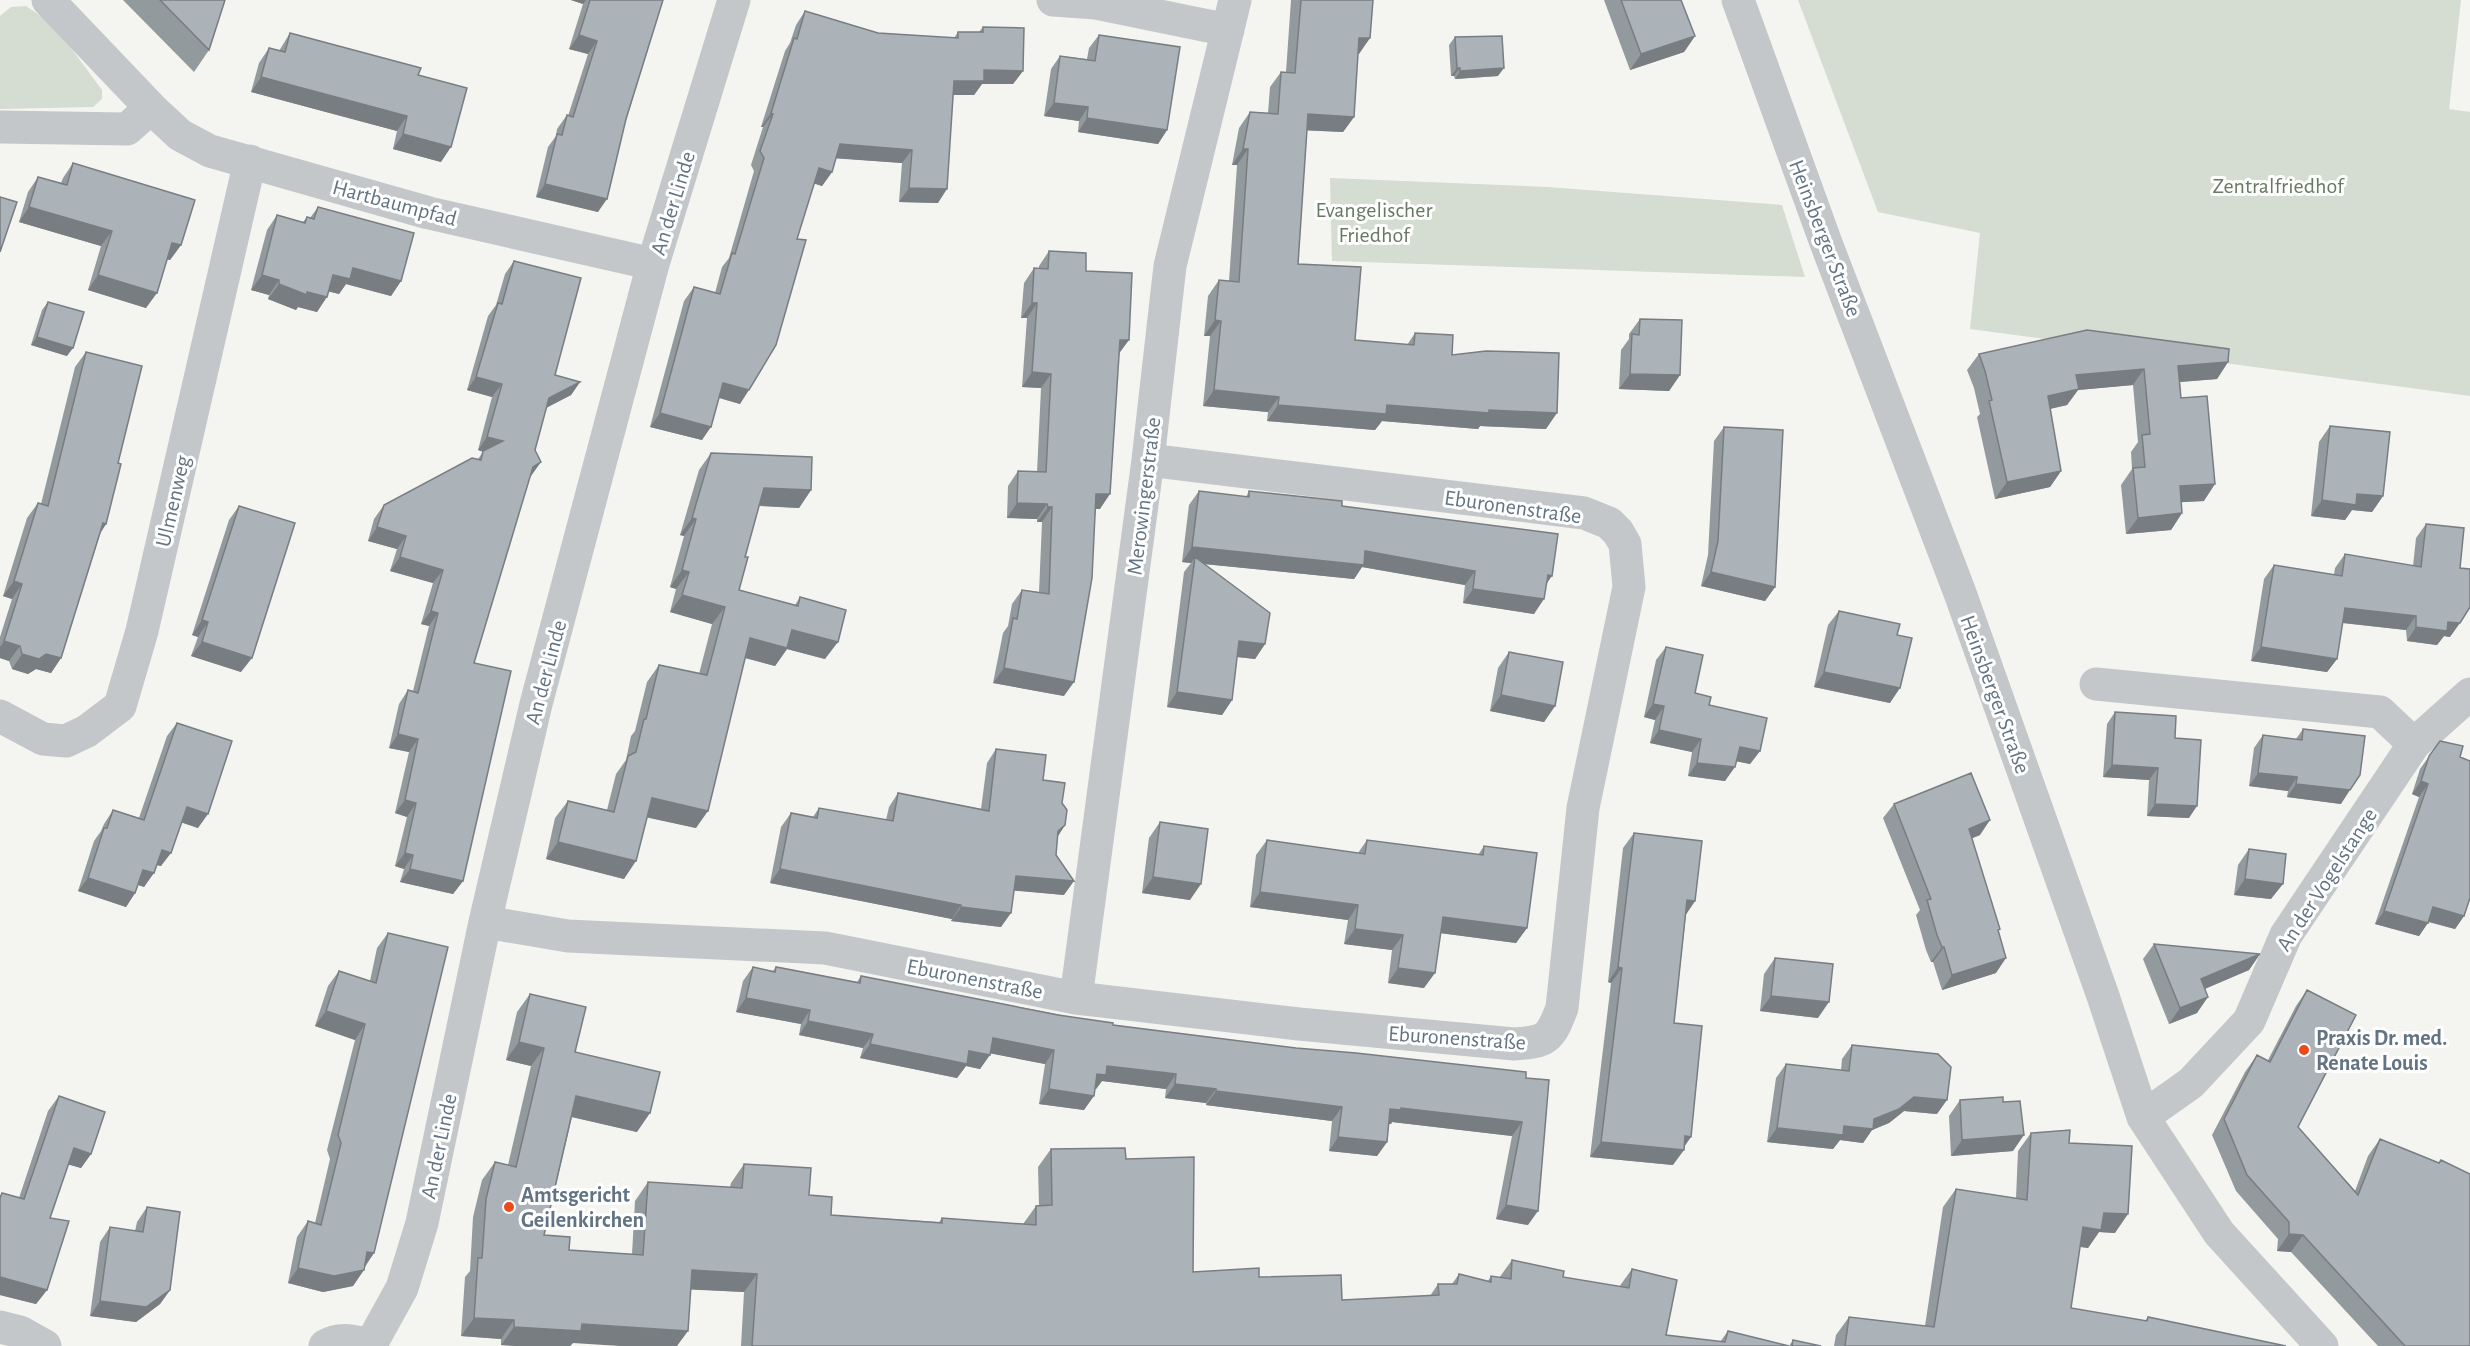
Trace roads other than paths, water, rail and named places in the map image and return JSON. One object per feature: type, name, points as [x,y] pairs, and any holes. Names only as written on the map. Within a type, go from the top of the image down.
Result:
[{"type":"street","name":"Hartbaumpfad","points":[[48,0],[151,108],[180,135],[210,151],[429,213],[653,264]]},
{"type":"street","name":"An der Linde","points":[[370,1346],[402,1288],[422,1223],[485,922],[536,704],[653,264],[734,0]]},
{"type":"street","points":[[1053,0],[1232,15]]},
{"type":"street","name":"Heinsberger Straße","points":[[1738,0],[1827,243],[1960,593],[2103,996],[2143,1117],[2219,1233],[2322,1346]]},
{"type":"street","name":"Merowingerstraße","points":[[1076,998],[1148,460],[1170,266],[1232,15]]},
{"type":"street","points":[[0,128],[127,129],[151,108]]},
{"type":"street","name":"Ulmenweg","points":[[0,716],[43,739],[66,741],[87,731],[120,706],[142,631],[250,161]]},
{"type":"street","name":"Eburonenstraße","points":[[485,922],[568,936],[825,948],[1076,998],[1328,1027],[1514,1044],[1541,1042],[1553,1031],[1562,1008],[1583,808],[1629,587],[1625,544],[1618,532],[1609,523],[1584,513],[1148,460]]},
{"type":"street","points":[[2096,684],[2380,712],[2414,744]]},
{"type":"street","name":"An der Vogelstange","points":[[2143,1117],[2191,1083],[2249,1022],[2286,935],[2414,744],[2470,694]]},
{"type":"street","points":[[0,1327],[20,1332],[45,1346]]},
{"type":"street","points":[[324,1346],[343,1340],[357,1341],[370,1346]]},
{"type":"place","name":"Praxis Dr. med. Renate Louis","points":[[2304,1050]]},
{"type":"place","name":"Amtsgericht Geilenkirchen","points":[[509,1207]]},
{"type":"park label","name":"Zentralfriedhof","points":[[2278,185]]},
{"type":"park label","name":"Evangelischer Friedhof","points":[[1374,222]]}]
